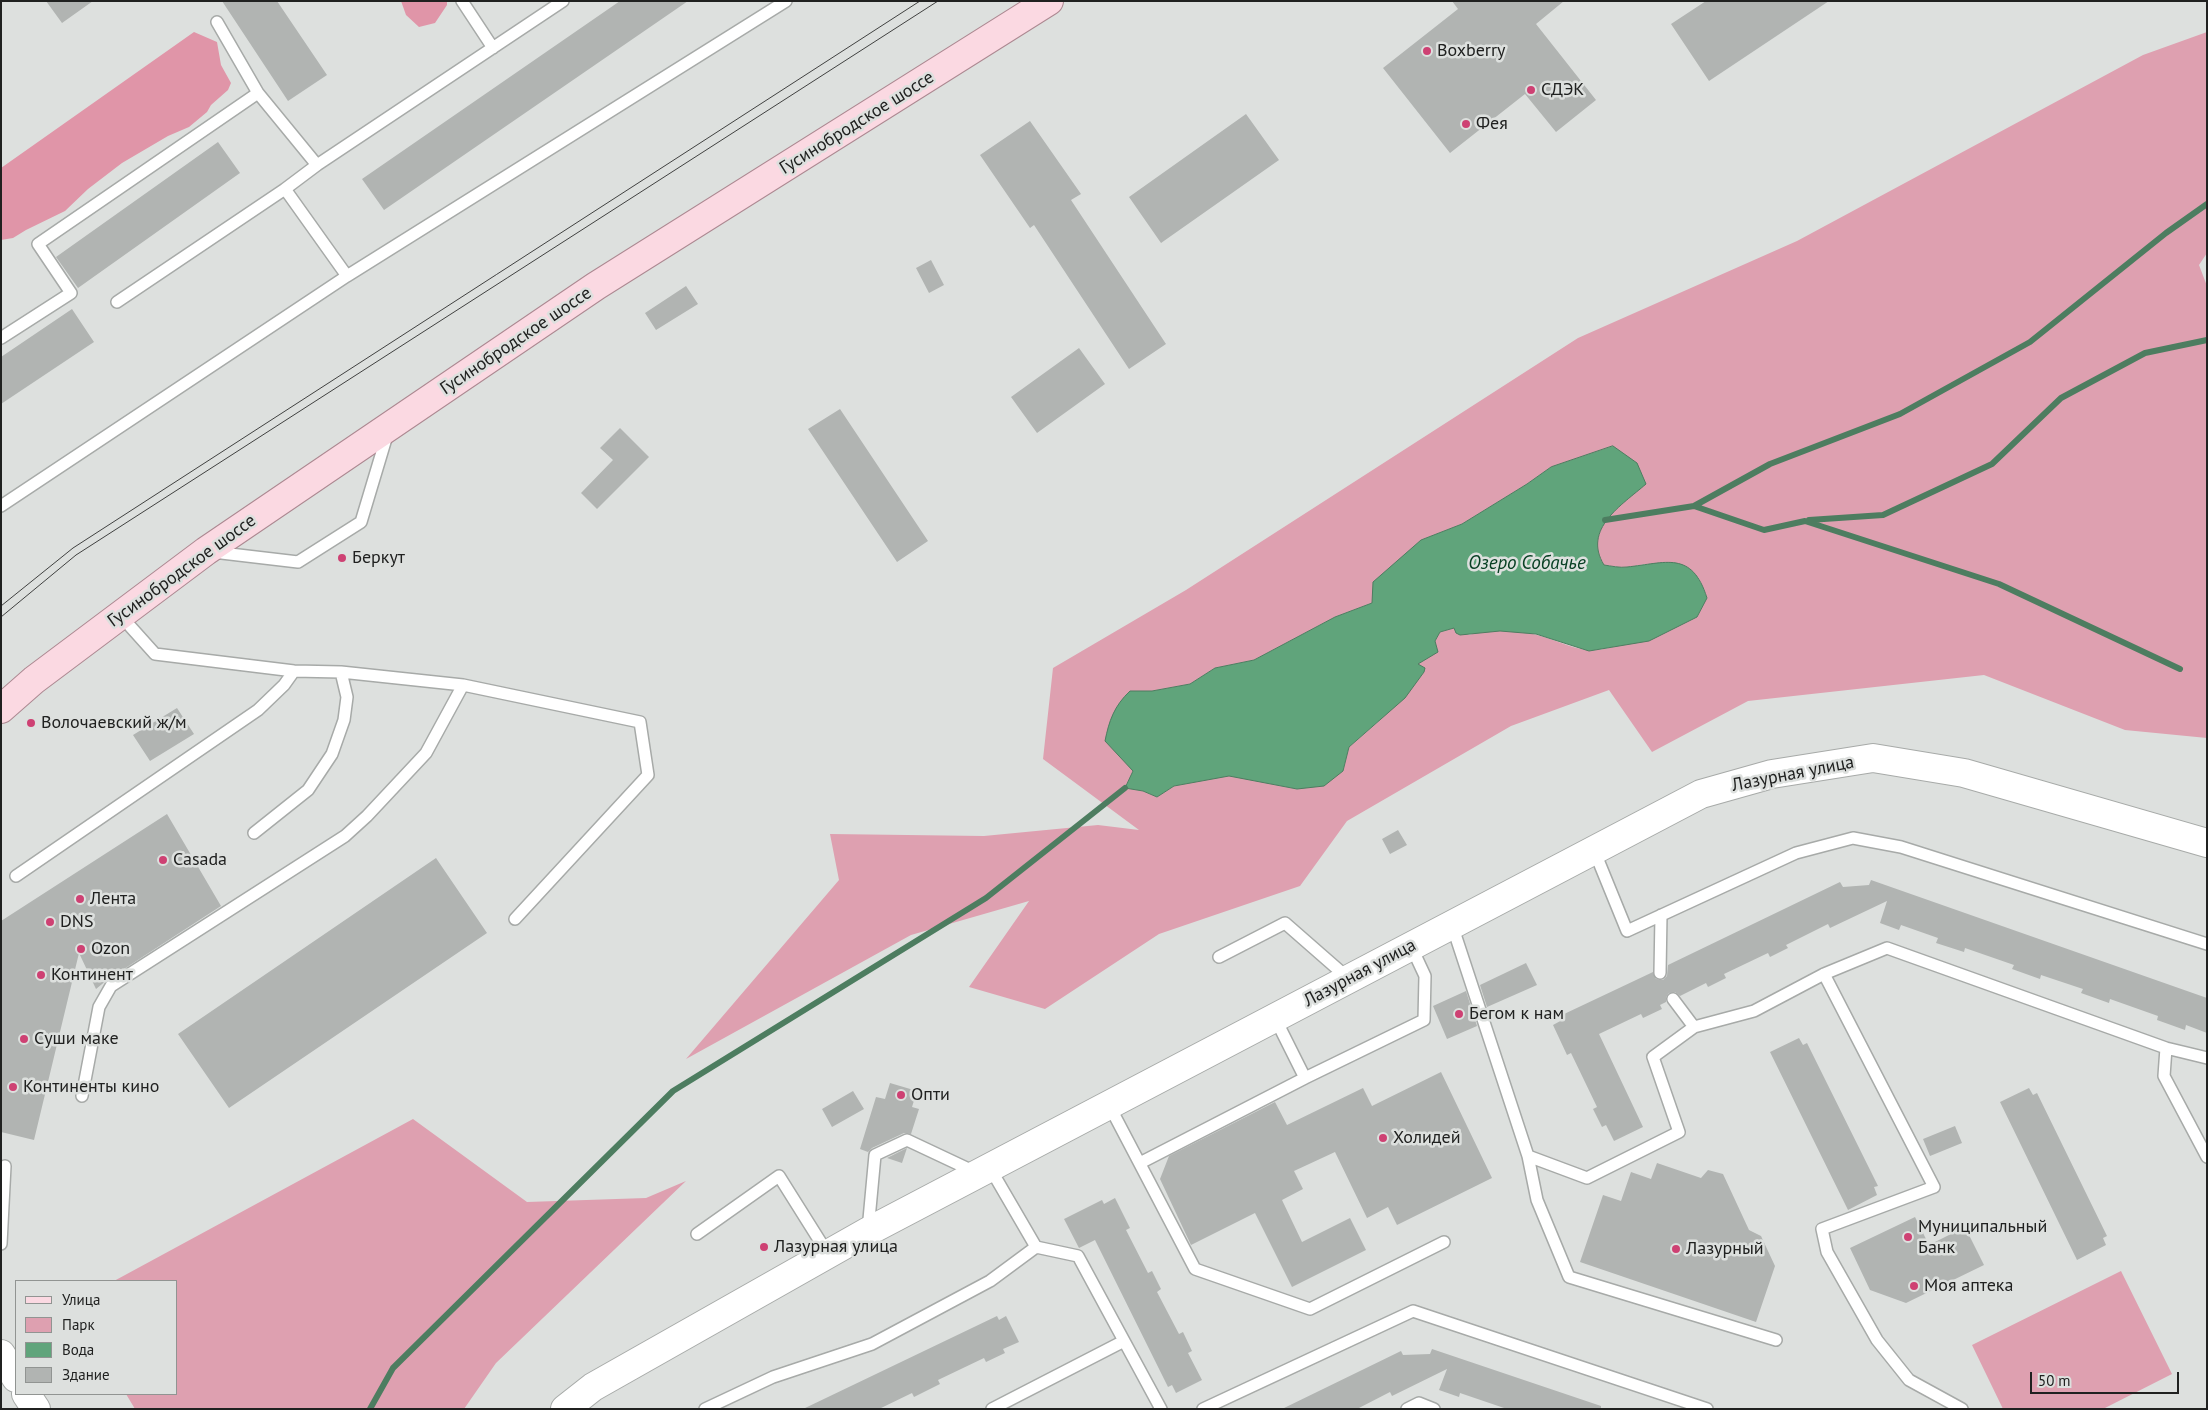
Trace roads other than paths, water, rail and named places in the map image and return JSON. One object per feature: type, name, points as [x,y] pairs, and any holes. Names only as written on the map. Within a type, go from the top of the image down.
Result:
[{"type":"main road","name":"Гусинобродское шоссе","points":[[1,709],[34,680],[206,551],[596,286],[1049,1]]},
{"type":"street","name":"Лазурная улица","points":[[565,1409],[592,1387],[867,1232],[1701,794],[1772,774],[1873,758],[1964,773],[2207,843]]},
{"type":"street","points":[[1,1354],[15,1376]]},
{"type":"street","points":[[27,1395],[36,1409]]},
{"type":"lane","points":[[462,1],[494,48]]},
{"type":"lane","points":[[117,302],[285,189],[317,165],[563,1]]},
{"type":"lane","points":[[1,506],[347,276],[786,1]]},
{"type":"lane","points":[[217,22],[258,93],[317,165]]},
{"type":"lane","points":[[1,338],[71,293],[38,244],[258,93]]},
{"type":"lane","points":[[285,189],[347,276]]},
{"type":"lane","points":[[206,551],[298,562],[361,522],[390,426]]},
{"type":"lane","points":[[120,615],[155,654],[294,671],[340,672],[463,685],[640,722],[648,775],[515,920]]},
{"type":"lane","points":[[16,876],[258,710],[278,691],[294,671]]},
{"type":"lane","points":[[254,833],[308,790],[332,754],[344,720],[347,697],[340,672]]},
{"type":"lane","points":[[82,1096],[99,1007],[111,986],[345,836],[367,816],[426,753],[463,685]]},
{"type":"lane","points":[[1594,850],[1627,931],[1796,853],[1853,838],[1901,847],[2207,944]]},
{"type":"lane","points":[[1660,916],[1660,973]]},
{"type":"lane","points":[[1218,958],[1285,922],[1349,979]]},
{"type":"lane","points":[[1452,925],[1528,1156],[1537,1200],[1570,1277],[1776,1340]]},
{"type":"lane","points":[[1140,1163],[1305,1078],[1424,1020],[1425,976],[1411,946]]},
{"type":"lane","points":[[1528,1156],[1587,1178],[1679,1132],[1653,1057],[1694,1027],[1754,1011],[1824,974],[1887,948],[2166,1048],[2207,1058]]},
{"type":"lane","points":[[1824,974],[1934,1187],[1822,1229],[1827,1252],[1877,1340],[1909,1380],[1962,1409]]},
{"type":"lane","points":[[1673,999],[1694,1027]]},
{"type":"lane","points":[[1275,1018],[1305,1078]]},
{"type":"lane","points":[[2166,1048],[2164,1076],[2207,1157]]},
{"type":"lane","points":[[1109,1105],[1195,1269],[1310,1309],[1444,1242]]},
{"type":"lane","points":[[867,1232],[874,1155],[907,1140],[984,1171],[1036,1247],[1078,1256],[1161,1409]]},
{"type":"lane","points":[[1,1244],[4,1166]]},
{"type":"lane","points":[[697,1234],[779,1176],[828,1254]]},
{"type":"lane","points":[[705,1409],[773,1377],[872,1344],[990,1281],[1036,1247]]},
{"type":"lane","points":[[1203,1409],[1413,1311],[1707,1409]]},
{"type":"lane","points":[[992,1409],[1124,1340]]},
{"type":"lane","points":[[1407,1409],[1419,1403],[1434,1409]]},
{"type":"water","name":"Озеро Собачье","points":[[1613,446],[1637,463],[1646,484],[1616,509],[1601,529],[1598,540],[1599,552],[1604,565],[1624,567],[1665,562],[1685,566],[1694,572],[1707,598],[1697,617],[1649,641],[1589,651],[1536,634],[1500,631],[1460,635],[1456,633],[1454,628],[1440,632],[1435,641],[1438,652],[1418,664],[1425,668],[1424,672],[1405,698],[1349,747],[1343,771],[1324,786],[1297,789],[1229,776],[1174,786],[1157,797],[1143,791],[1125,788],[1133,771],[1105,741],[1113,714],[1120,702],[1130,691],[1152,691],[1190,684],[1215,668],[1254,660],[1335,617],[1372,603],[1373,582],[1421,540],[1462,524],[1551,467]]},
{"type":"waterway","points":[[1694,506],[1770,464],[1900,414],[2030,342],[2166,233],[2207,204]]},
{"type":"waterway","points":[[1809,520],[1883,515],[1992,464],[2061,398],[2145,353],[2207,340]]},
{"type":"waterway","points":[[1605,520],[1694,506],[1764,530],[1805,521],[1999,584],[2180,669]]},
{"type":"waterway","points":[[370,1409],[393,1368],[673,1091],[986,898],[1125,788]]},
{"type":"tram line","points":[[1,606],[73,548],[920,1]]},
{"type":"tram line","points":[[1,617],[76,555],[938,1]]},
{"type":"place","name":"Boxberry","points":[[1427,51]]},
{"type":"place","name":"СДЭК","points":[[1531,90]]},
{"type":"place","name":"Фея","points":[[1466,124]]},
{"type":"place","name":"Беркут","points":[[342,558]]},
{"type":"place","name":"Волочаевский ж/м","points":[[31,723]]},
{"type":"place","name":"Casada","points":[[163,860]]},
{"type":"place","name":"Лента","points":[[80,899]]},
{"type":"place","name":"DNS","points":[[50,922]]},
{"type":"place","name":"Ozon","points":[[81,949]]},
{"type":"place","name":"Континент","points":[[41,975]]},
{"type":"place","name":"Бегом к нам","points":[[1459,1014]]},
{"type":"place","name":"Суши маке","points":[[24,1039]]},
{"type":"place","name":"Континенты кино","points":[[13,1087]]},
{"type":"place","name":"Опти","points":[[901,1095]]},
{"type":"place","name":"Холидей","points":[[1383,1138]]},
{"type":"place","name":"Муниципальный Банк","points":[[1908,1237]]},
{"type":"place","name":"Лазурная улица","points":[[764,1247]]},
{"type":"place","name":"Лазурный","points":[[1676,1249]]},
{"type":"place","name":"Моя аптека","points":[[1914,1286]]}]
